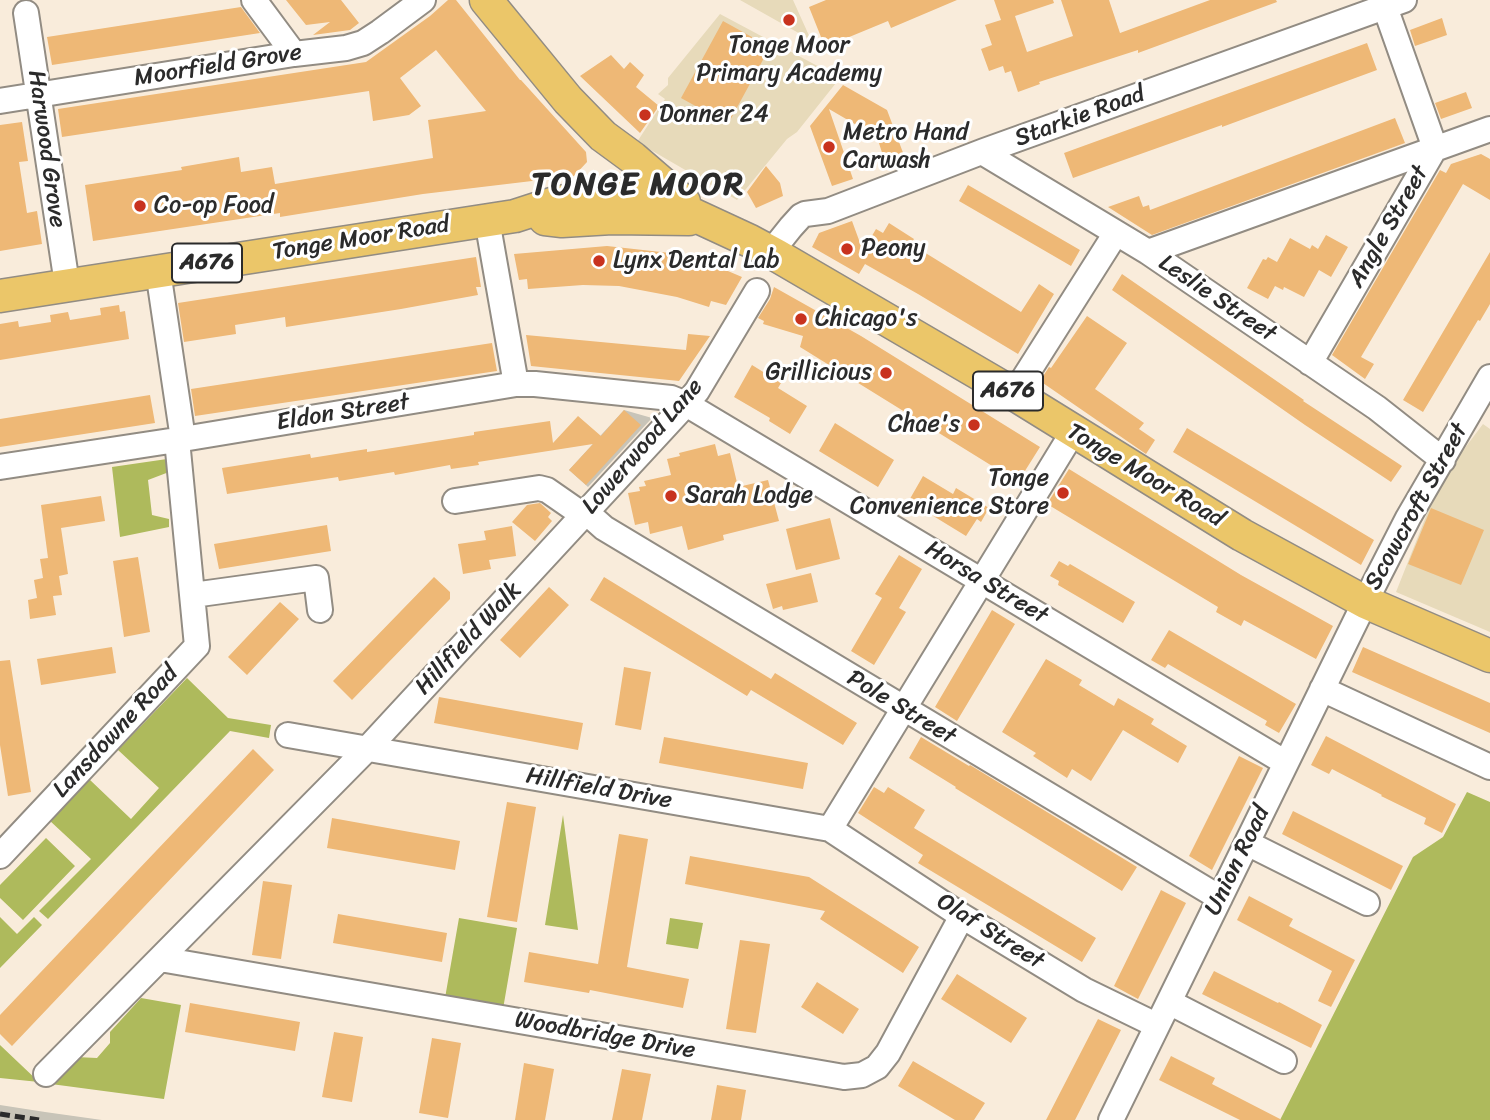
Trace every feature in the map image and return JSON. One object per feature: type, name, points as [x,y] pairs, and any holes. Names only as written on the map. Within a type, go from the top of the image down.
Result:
[{"type":"main road","points":[[486,0],[568,100],[603,136],[633,158],[704,221]]},
{"type":"main road","points":[[603,136],[610,160],[612,206]]},
{"type":"main road","name":"Tonge Moor Road","points":[[0,296],[501,218],[562,221],[612,206],[704,221],[750,241],[1014,394],[1242,535],[1365,602],[1490,656]]},
{"type":"street","points":[[254,0],[294,54]]},
{"type":"street","name":"Moorfield Grove","points":[[0,101],[346,48],[363,43],[380,33],[423,0]]},
{"type":"street","name":"Angle Street","points":[[1310,363],[1435,148],[1394,3]]},
{"type":"street","name":"Starkie Road","points":[[771,253],[801,216],[828,211],[982,152],[1394,3]]},
{"type":"street","name":"Harwood Grove","points":[[26,13],[66,285]]},
{"type":"street","points":[[1148,252],[1490,129]]},
{"type":"street","name":"Leslie Street","points":[[982,152],[1148,252],[1377,408],[1443,460]]},
{"type":"street","points":[[501,218],[516,384]]},
{"type":"street","points":[[1014,394],[1116,233]]},
{"type":"street","name":"Lansdowne Road","points":[[0,856],[197,646],[180,440],[158,271]]},
{"type":"street","name":"Lowerwood Lane","points":[[580,519],[697,391],[757,291]]},
{"type":"street","name":"Scowcroft Street","points":[[1365,602],[1408,518],[1490,377]]},
{"type":"street","name":"Eldon Street","points":[[0,467],[516,384],[656,396],[686,404]]},
{"type":"street","name":"Horsa Street","points":[[686,404],[1286,763]]},
{"type":"street","points":[[830,829],[1073,432]]},
{"type":"street","name":"Pole Street","points":[[455,501],[539,488],[547,490],[580,519],[604,528],[1220,898]]},
{"type":"street","name":"Hillfield Walk","points":[[368,748],[580,519]]},
{"type":"street","points":[[193,595],[316,578],[320,610]]},
{"type":"street","name":"Union Road","points":[[1111,1120],[1365,602]]},
{"type":"street","points":[[1322,689],[1490,767]]},
{"type":"street","name":"Hillfield Drive","points":[[288,735],[830,829]]},
{"type":"street","points":[[46,1074],[368,748]]},
{"type":"street","name":"Olaf Street","points":[[830,829],[962,916],[1084,990],[1156,1026]]},
{"type":"street","points":[[1247,843],[1351,903]]},
{"type":"street","name":"Woodbridge Drive","points":[[160,959],[844,1077],[862,1075],[877,1067],[888,1054],[962,916]]},
{"type":"street","points":[[1169,1002],[1256,1059],[1284,1061]]},
{"type":"shaded area","name":"Tonge Moor Primary Academy","points":[[740,0],[793,0],[811,40]]},
{"type":"shaded area","points":[[720,14],[840,78],[737,200],[637,142],[665,99],[658,94],[668,85],[668,78]]},
{"type":"shaded area","points":[[624,410],[652,418],[588,487],[569,470]]},
{"type":"shaded area","points":[[1483,424],[1490,429],[1490,632],[1396,592],[1440,481]]},
{"type":"shaded area","points":[[0,1105],[45,1112],[102,1120],[0,1120]]},
{"type":"green space","points":[[167,459],[169,472],[148,480],[152,515],[169,519],[169,527],[120,537],[112,467]]},
{"type":"green space","points":[[187,678],[228,718],[271,725],[269,738],[230,731],[48,919],[39,911],[91,859],[49,820],[89,779],[131,819],[159,788],[118,750]]},
{"type":"green space","points":[[1467,792],[1490,802],[1490,1120],[1280,1120],[1413,857],[1443,837]]},
{"type":"green space","points":[[563,815],[578,930],[545,925]]},
{"type":"green space","points":[[46,838],[75,866],[23,920],[0,898],[0,885]]},
{"type":"green space","points":[[0,917],[17,934],[34,917],[42,925],[0,968]]},
{"type":"green space","points":[[459,918],[517,928],[503,1009],[445,998]]},
{"type":"green space","points":[[670,918],[703,923],[698,949],[666,944]]},
{"type":"green space","points":[[141,998],[181,1005],[164,1099],[51,1084],[76,1057],[97,1058],[110,1043],[110,1032]]},
{"type":"green space","points":[[0,1045],[39,1082],[0,1078]]},
{"type":"building","points":[[286,0],[341,0],[359,23],[350,30],[313,35],[330,22],[306,25]]},
{"type":"building","points":[[448,0],[456,0],[520,80],[586,152],[587,162],[574,176],[423,194],[280,217],[280,213],[93,241],[85,185],[182,170],[181,167],[239,157],[241,172],[272,167],[275,184],[433,158],[428,120],[486,111],[436,50],[400,78],[421,106],[409,115],[373,121],[369,91],[62,137],[58,109],[366,62]]},
{"type":"building","points":[[826,0],[957,0],[891,28],[888,21],[825,47],[809,7]]},
{"type":"building","points":[[994,0],[1053,0],[1054,3],[1015,16],[1027,52],[1073,36],[1061,0],[1109,0],[1120,33],[1210,0],[1277,2],[1138,53],[1138,50],[1039,82],[1040,84],[1018,92],[1011,71],[1005,73],[1003,66],[989,71],[981,49],[992,45],[985,25],[1001,20]]},
{"type":"building","points":[[241,7],[260,33],[52,65],[47,37]]},
{"type":"building","points":[[1442,18],[1447,35],[1415,46],[1410,30]]},
{"type":"building","points":[[723,21],[770,47],[728,124],[681,98]]},
{"type":"building","points":[[1367,43],[1377,70],[1073,178],[1064,153]]},
{"type":"building","points":[[611,55],[624,69],[630,62],[644,75],[636,87],[659,106],[640,133],[580,76]]},
{"type":"building","name":"Metro Hand Carwash","points":[[843,85],[887,110],[905,158],[886,165],[877,137],[829,109],[853,179],[832,186],[810,126]]},
{"type":"building","points":[[1466,92],[1472,108],[1441,119],[1435,103]]},
{"type":"building","points":[[1395,118],[1405,143],[1152,235],[1108,207],[1139,196],[1143,207],[1149,205],[1150,210]]},
{"type":"building","points":[[22,122],[28,161],[19,162],[27,213],[37,211],[42,244],[0,251],[0,125]]},
{"type":"building","points":[[1481,154],[1490,159],[1490,200],[1463,184],[1361,357],[1374,364],[1365,379],[1332,355],[1440,170],[1446,173],[1451,164]]},
{"type":"building","points":[[766,166],[780,183],[783,196],[756,208],[747,192]]},
{"type":"building","points":[[968,185],[1080,250],[1071,266],[959,201]]},
{"type":"building","points":[[852,221],[863,251],[876,229],[883,233],[889,223],[914,239],[911,244],[1021,312],[1039,284],[1054,294],[1018,354],[865,264],[859,274],[812,247],[819,233]]},
{"type":"building","points":[[1326,235],[1348,247],[1331,277],[1319,270],[1304,297],[1284,287],[1283,290],[1275,286],[1268,299],[1247,288],[1263,259],[1268,257],[1277,262],[1290,238],[1310,249],[1312,245],[1318,249]]},
{"type":"building","points":[[607,246],[671,251],[703,259],[742,277],[726,305],[711,301],[709,307],[677,297],[619,286],[583,285],[528,289],[527,279],[519,280],[514,254]]},
{"type":"building","points":[[1490,252],[1490,304],[1423,412],[1403,400]]},
{"type":"building","points":[[476,257],[481,287],[476,287],[478,295],[286,327],[285,317],[235,325],[236,334],[184,342],[178,303]]},
{"type":"building","points":[[1122,274],[1303,401],[1402,466],[1391,482],[1112,290]]},
{"type":"building","points":[[774,287],[861,336],[1040,447],[1018,482],[800,347],[803,336],[763,324],[764,321],[758,318]]},
{"type":"building","points":[[119,305],[120,312],[125,311],[129,339],[0,360],[0,324],[18,321],[19,327],[51,322],[50,315],[68,312],[70,320],[101,315],[100,308]]},
{"type":"building","points":[[1087,316],[1127,343],[1095,389],[1144,423],[1139,429],[1155,440],[1146,454],[1040,381]]},
{"type":"building","points":[[688,334],[710,336],[679,381],[531,366],[526,335],[686,350]]},
{"type":"building","points":[[492,343],[497,371],[195,416],[191,389]]},
{"type":"building","points":[[752,365],[781,383],[778,388],[807,406],[790,434],[769,421],[770,418],[734,397]]},
{"type":"building","points":[[150,395],[155,423],[0,447],[0,419]]},
{"type":"building","points":[[624,410],[641,425],[586,485],[569,470],[593,444],[478,462],[479,465],[451,469],[450,465],[339,481],[338,477],[227,494],[222,468],[310,454],[311,458],[367,449],[367,452],[550,421],[553,443],[578,416],[601,436]]},
{"type":"building","points":[[835,423],[894,460],[878,487],[819,451]]},
{"type":"building","points":[[1187,428],[1374,540],[1361,565],[1173,452]]},
{"type":"building","name":"Sarah Lodge","points":[[715,444],[718,456],[730,453],[738,487],[768,480],[779,521],[723,535],[724,540],[688,550],[682,526],[650,534],[648,522],[635,525],[628,493],[640,491],[639,487],[646,486],[644,481],[671,475],[667,459],[680,456],[679,453]]},
{"type":"building","points":[[1069,469],[1241,575],[1333,626],[1316,659],[1244,620],[1241,626],[1216,612],[1218,607],[1047,504]]},
{"type":"building","points":[[923,476],[953,494],[956,488],[989,508],[981,522],[977,519],[966,536],[930,514],[929,517],[907,504]]},
{"type":"building","points":[[101,496],[105,521],[61,528],[68,574],[59,576],[62,595],[53,596],[56,615],[30,619],[28,600],[37,598],[34,580],[43,578],[40,559],[48,558],[41,505]]},
{"type":"building","points":[[540,503],[551,513],[548,517],[552,521],[535,541],[512,522],[527,505]]},
{"type":"building","points":[[1431,508],[1484,530],[1461,585],[1408,564]]},
{"type":"building","points":[[830,518],[840,559],[796,570],[786,529]]},
{"type":"building","points":[[327,525],[331,551],[219,569],[214,544]]},
{"type":"building","points":[[512,526],[516,556],[489,560],[491,569],[463,574],[458,544],[486,540],[484,531]]},
{"type":"building","points":[[899,555],[922,569],[899,608],[906,612],[874,665],[851,651],[882,598],[875,594]]},
{"type":"building","points":[[138,557],[150,632],[124,637],[113,561]]},
{"type":"building","points":[[1059,561],[1068,566],[1070,564],[1135,602],[1123,623],[1058,585],[1059,581],[1050,576]]},
{"type":"building","points":[[811,573],[818,602],[783,610],[782,606],[773,609],[766,584]]},
{"type":"building","points":[[434,577],[450,592],[450,599],[352,700],[333,681]]},
{"type":"building","points":[[604,577],[771,679],[775,673],[857,723],[843,745],[751,690],[747,696],[590,600]]},
{"type":"building","points":[[549,587],[569,605],[520,658],[500,640]]},
{"type":"building","points":[[280,602],[299,619],[247,675],[228,657]]},
{"type":"building","points":[[992,610],[1015,624],[957,721],[935,707]]},
{"type":"building","points":[[1169,630],[1296,704],[1279,733],[1265,725],[1267,721],[1168,664],[1165,668],[1151,660]]},
{"type":"building","points":[[112,647],[116,673],[41,685],[37,659]]},
{"type":"building","points":[[1363,647],[1490,703],[1490,733],[1352,672]]},
{"type":"building","points":[[1046,659],[1082,680],[1079,685],[1114,706],[1118,698],[1154,719],[1151,724],[1187,746],[1178,763],[1123,730],[1091,781],[1072,769],[1067,778],[1033,756],[1036,753],[1002,732]]},
{"type":"building","points":[[10,660],[31,792],[8,796],[0,745],[0,661]]},
{"type":"building","points":[[624,667],[651,672],[641,730],[615,725]]},
{"type":"building","points":[[439,697],[583,723],[578,750],[434,723]]},
{"type":"building","points":[[1326,736],[1456,804],[1442,833],[1424,824],[1426,818],[1332,769],[1329,774],[1311,765]]},
{"type":"building","points":[[664,737],[808,763],[803,789],[659,763]]},
{"type":"building","points":[[921,737],[1137,867],[1122,891],[909,758]]},
{"type":"building","points":[[253,749],[274,770],[12,1046],[0,1034],[0,1015]]},
{"type":"building","points":[[1239,756],[1263,768],[1212,870],[1189,856]]},
{"type":"building","points":[[874,787],[884,793],[888,787],[925,810],[914,828],[1096,938],[1082,962],[918,863],[923,855],[858,813]]},
{"type":"building","points":[[507,802],[536,807],[517,922],[487,917]]},
{"type":"building","points":[[1293,811],[1403,866],[1391,890],[1282,834]]},
{"type":"building","points":[[332,818],[460,841],[455,870],[327,848]]},
{"type":"building","points":[[619,834],[648,839],[627,967],[689,979],[683,1008],[590,990],[589,993],[524,982],[529,952],[598,964]]},
{"type":"building","points":[[690,856],[809,877],[919,947],[903,973],[820,919],[825,911],[685,884]]},
{"type":"building","points":[[263,881],[292,885],[281,959],[252,955]]},
{"type":"building","points":[[1161,890],[1186,903],[1138,999],[1114,986]]},
{"type":"building","points":[[1249,896],[1293,919],[1289,926],[1355,960],[1331,1007],[1318,1001],[1332,971],[1237,920]]},
{"type":"building","points":[[338,914],[447,933],[442,962],[333,943]]},
{"type":"building","points":[[740,940],[770,944],[756,1033],[726,1029]]},
{"type":"building","points":[[1214,971],[1322,1025],[1311,1048],[1202,994]]},
{"type":"building","points":[[957,974],[1027,1018],[1011,1043],[941,999]]},
{"type":"building","points":[[817,982],[859,1009],[843,1034],[801,1007]]},
{"type":"building","points":[[190,1003],[300,1022],[295,1051],[185,1032]]},
{"type":"building","points":[[1098,1019],[1121,1030],[1075,1120],[1046,1120]]},
{"type":"building","points":[[334,1032],[363,1037],[352,1102],[322,1097]]},
{"type":"building","points":[[432,1038],[461,1043],[448,1118],[419,1113]]},
{"type":"building","points":[[1171,1056],[1215,1078],[1212,1084],[1282,1120],[1240,1120],[1159,1080]]},
{"type":"building","points":[[913,1061],[985,1103],[974,1120],[955,1120],[898,1086]]},
{"type":"building","points":[[524,1063],[554,1069],[545,1120],[515,1120]]},
{"type":"building","points":[[622,1069],[651,1074],[642,1120],[612,1120]]},
{"type":"building","points":[[717,1085],[746,1090],[741,1120],[711,1120]]},
{"type":"railway","points":[[0,1114],[39,1120]]},
{"type":"place","name":"Tonge Moor Primary Academy","points":[[789,20]]},
{"type":"place","name":"Donner 24","points":[[645,115]]},
{"type":"place","name":"Metro Hand Carwash","points":[[829,147]]},
{"type":"place","name":"Co-op Food","points":[[140,206]]},
{"type":"place","name":"Peony","points":[[847,249]]},
{"type":"place","name":"Lynx Dental Lab","points":[[599,261]]},
{"type":"place","name":"Chicago's","points":[[801,319]]},
{"type":"place","name":"Grillicious","points":[[886,373]]},
{"type":"place","name":"Chae's","points":[[974,425]]},
{"type":"place","name":"Tonge Convenience Store","points":[[1063,493]]},
{"type":"place","name":"Sarah Lodge","points":[[671,496]]},
{"type":"district","name":"TONGE MOOR","points":[[638,186]]}]
